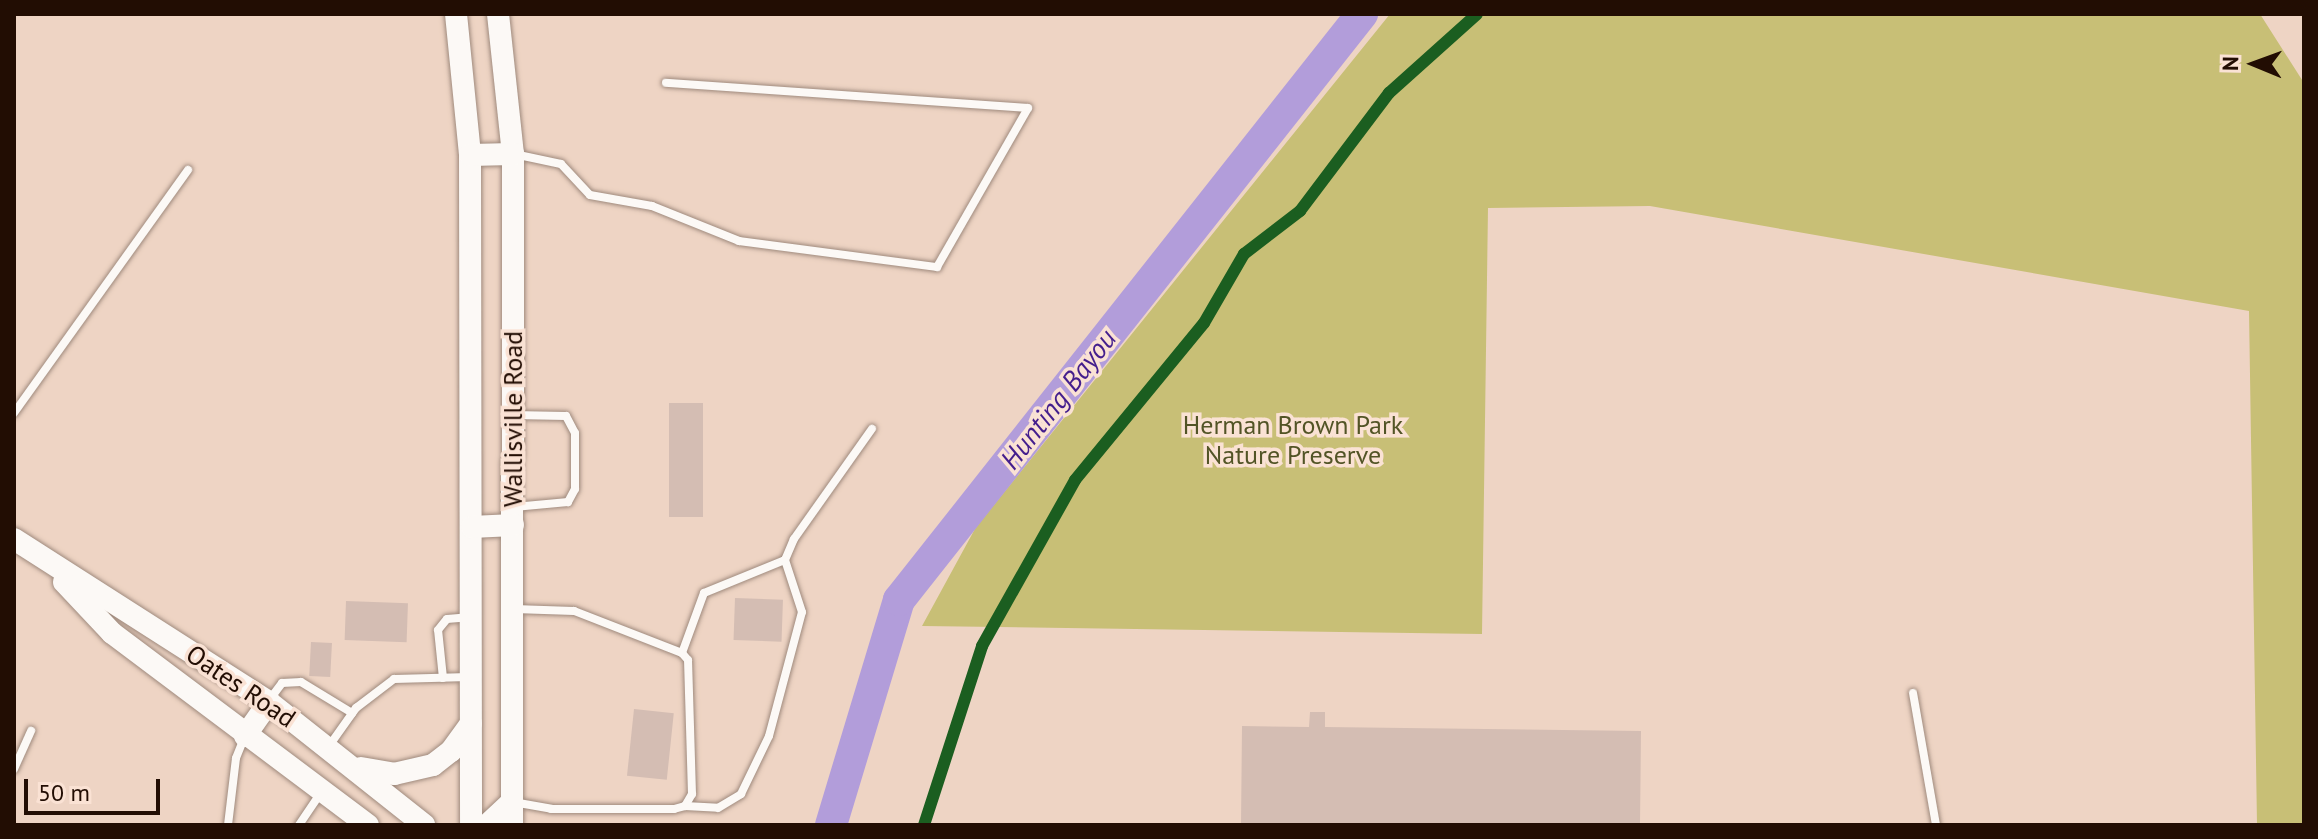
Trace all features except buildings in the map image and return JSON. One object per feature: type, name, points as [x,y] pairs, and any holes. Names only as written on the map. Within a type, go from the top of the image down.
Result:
[{"type":"main road","name":"Wallisville Road","points":[[456,14],[470,155],[471,825]]},
{"type":"main road","name":"Wallisville Road","points":[[498,14],[513,154],[512,825]]},
{"type":"main road","points":[[470,155],[513,154]]},
{"type":"main road","points":[[472,527],[513,516]]},
{"type":"main road","name":"Oates Road","points":[[14,539],[47,563],[269,702],[424,825]]},
{"type":"main road","name":"Oates Road","points":[[47,563],[112,633],[245,736],[369,824]]},
{"type":"main road","points":[[245,736],[269,702]]},
{"type":"main road","points":[[354,767],[394,774],[417,771],[451,751],[471,723]]},
{"type":"main road","points":[[487,825],[512,802]]},
{"type":"lane","points":[[513,154],[561,164],[590,195],[652,206],[739,241],[937,267],[1028,108],[666,83]]},
{"type":"lane","points":[[14,413],[188,170]]},
{"type":"lane","points":[[513,415],[566,416],[575,447],[575,489],[568,502],[513,516]]},
{"type":"lane","points":[[512,802],[551,809],[718,808],[741,794],[769,736],[802,612],[785,560],[794,539],[872,429]]},
{"type":"lane","points":[[682,653],[704,593],[785,560]]},
{"type":"lane","points":[[513,609],[574,611],[682,653],[688,660],[692,794],[685,806]]},
{"type":"lane","points":[[443,678],[438,630],[447,619],[471,617]]},
{"type":"lane","points":[[328,747],[352,713],[394,679],[471,677]]},
{"type":"lane","points":[[269,702],[282,683],[301,682],[352,713]]},
{"type":"lane","points":[[1913,693],[1936,825]]},
{"type":"lane","points":[[14,769],[31,731]]},
{"type":"lane","points":[[228,825],[236,758],[245,736]]},
{"type":"lane","points":[[299,825],[322,791]]},
{"type":"green space","name":"Herman Brown Park Nature Preserve","points":[[1390,14],[2260,14],[2304,83],[2304,825],[2257,825],[2249,311],[1650,206],[1488,208],[1482,634],[922,626],[976,527]]},
{"type":"waterway","name":"Hunting Bayou","points":[[831,825],[899,600],[1362,14]]},
{"type":"cycle path","points":[[924,825],[982,646],[1075,480],[1204,323],[1244,254],[1300,211],[1389,93],[1477,14]]}]
